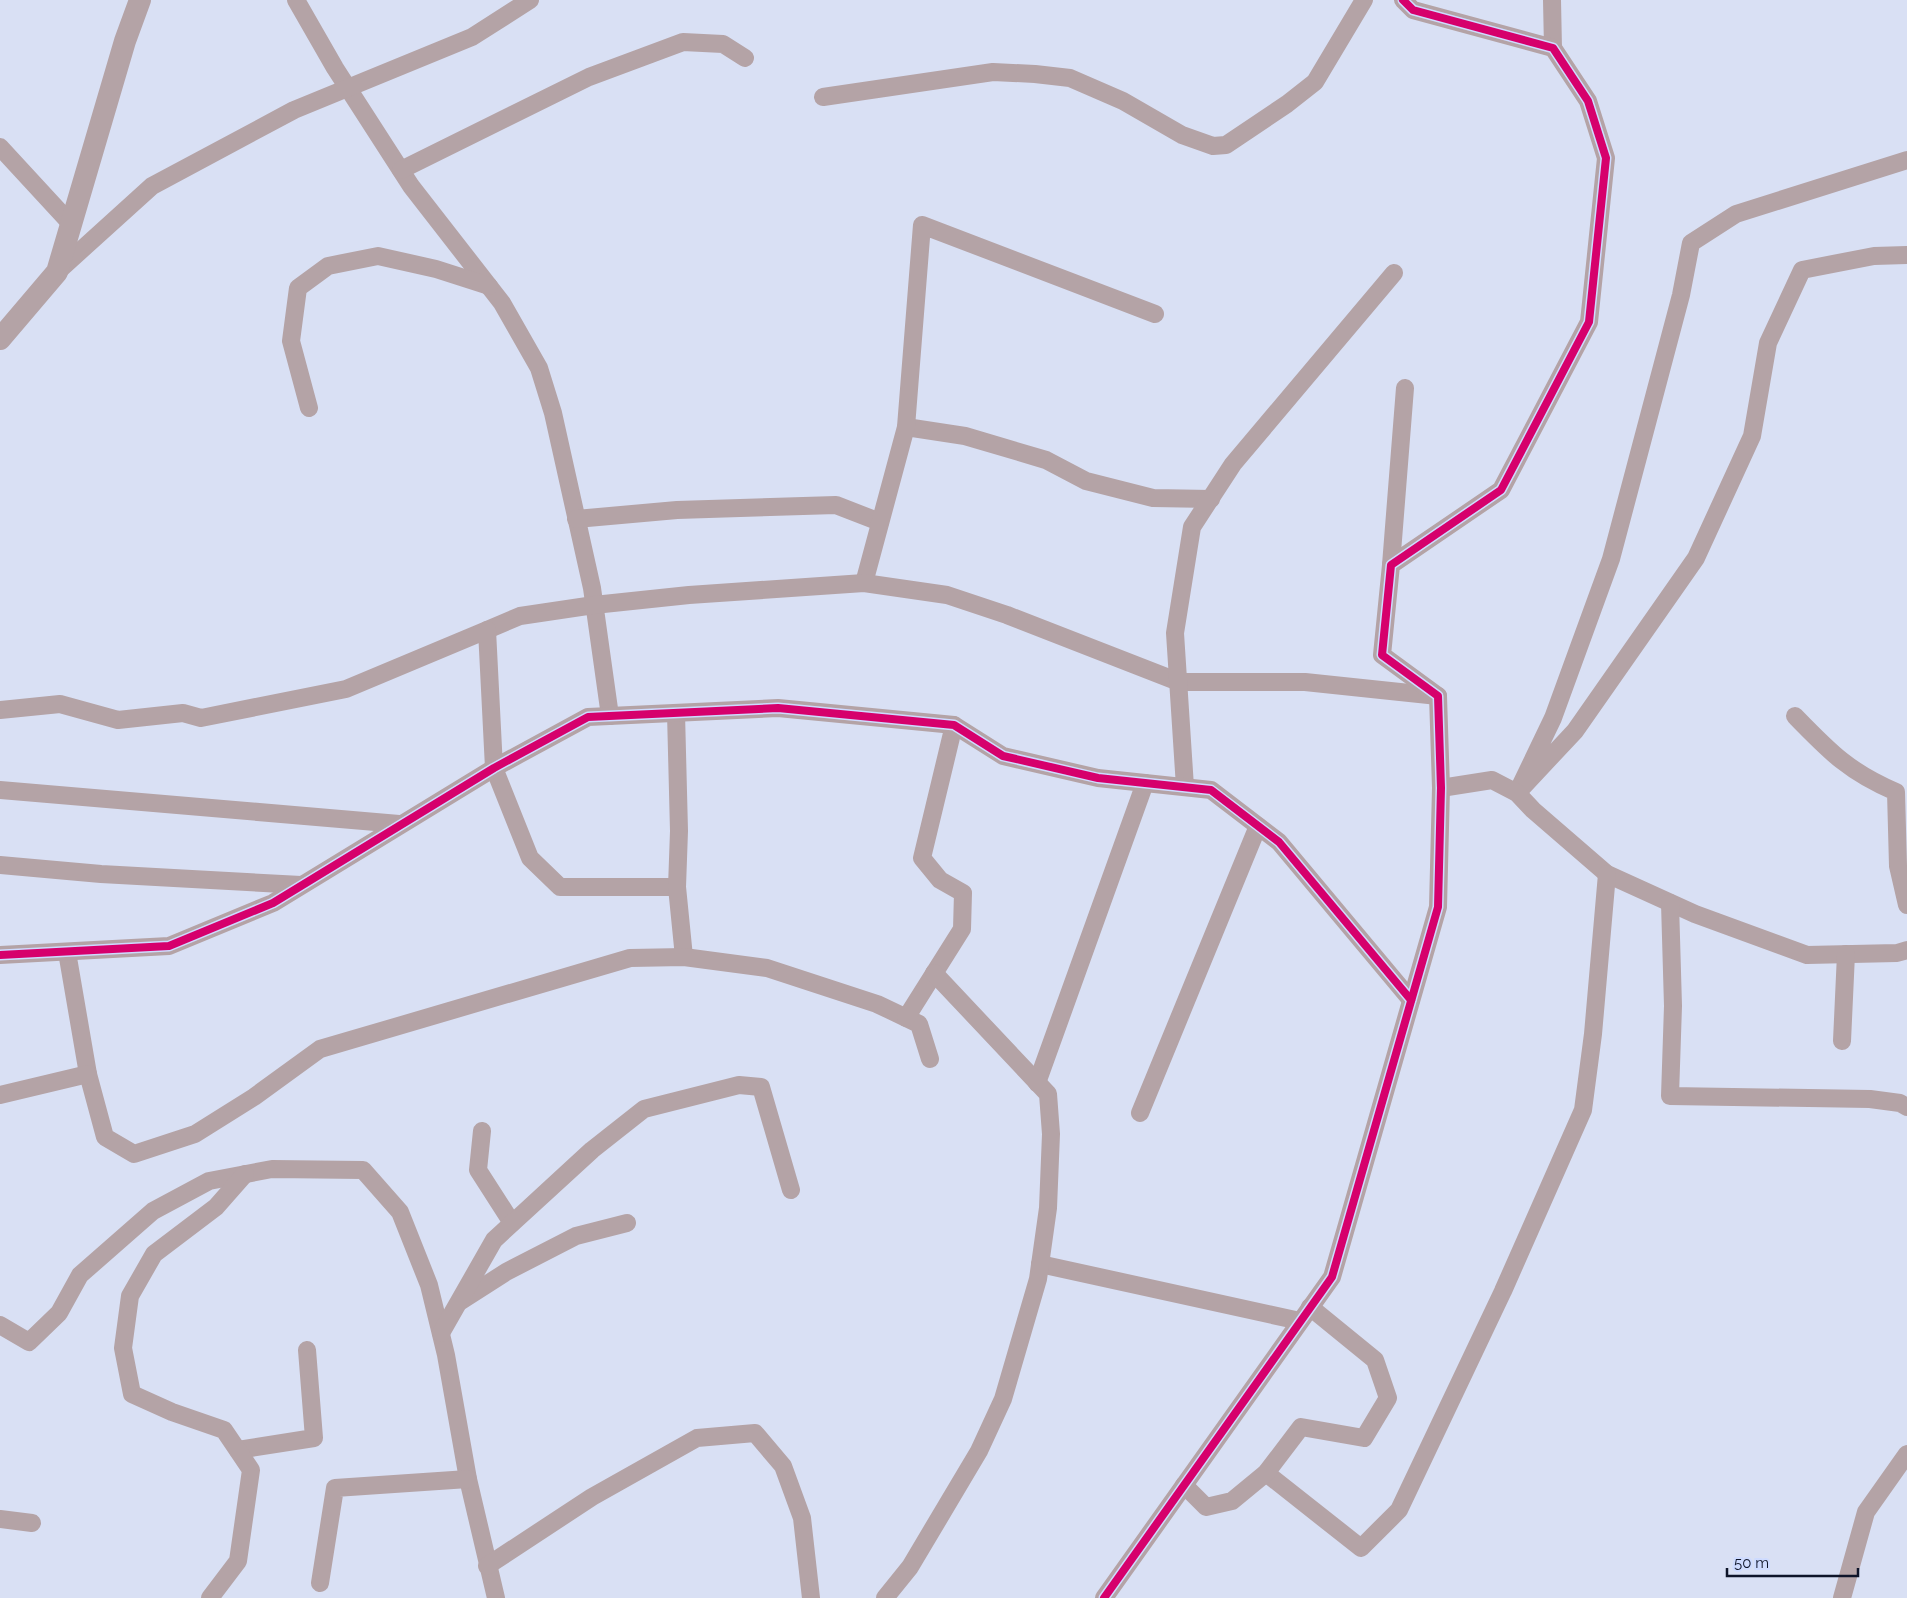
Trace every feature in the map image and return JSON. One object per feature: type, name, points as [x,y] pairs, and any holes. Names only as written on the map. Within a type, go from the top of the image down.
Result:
[{"type":"street","points":[[56,272],[125,41],[140,0]]},
{"type":"street","points":[[296,0],[348,90],[401,170],[502,303],[539,368],[553,413],[594,605],[610,716]]},
{"type":"street","points":[[0,339],[56,272],[152,186],[294,110],[348,90],[472,37],[530,0]]},
{"type":"street","points":[[823,97],[992,72],[1070,78],[1123,101],[1182,135],[1213,146],[1226,145],[1287,104],[1315,82],[1364,0]]},
{"type":"street","points":[[1402,0],[1413,10],[1553,48]]},
{"type":"street","points":[[1391,566],[1501,490],[1588,322],[1606,158],[1588,101],[1553,48],[1552,0]]},
{"type":"street","points":[[401,170],[589,77],[683,42],[723,44],[745,58]]},
{"type":"street","points":[[0,147],[71,224]]},
{"type":"street","points":[[1517,793],[1554,718],[1611,558],[1681,295],[1691,243],[1736,214],[1907,160]]},
{"type":"street","points":[[864,583],[906,427],[922,225],[1155,314]]},
{"type":"street","points":[[1517,793],[1575,731],[1696,558],[1752,436],[1768,343],[1802,270],[1874,256],[1907,255]]},
{"type":"street","points":[[309,408],[291,340],[292,332],[298,288],[328,266],[378,256],[436,269],[488,286]]},
{"type":"street","points":[[1185,787],[1175,633],[1192,527],[1233,464],[1394,273]]},
{"type":"street","points":[[1406,388],[1382,655],[1438,696]]},
{"type":"street","points":[[906,427],[965,436],[1046,460],[1086,481],[1153,498],[1211,498]]},
{"type":"street","points":[[576,518],[677,510],[836,505],[880,522]]},
{"type":"street","points":[[0,710],[60,704],[118,720],[183,713],[201,718],[346,689],[520,616],[594,605],[689,595],[864,583],[947,595],[1007,615],[1179,682],[1304,682],[1438,696]]},
{"type":"street","points":[[487,630],[494,768],[530,858],[560,887],[677,887]]},
{"type":"street","points":[[1104,1598],[1332,1277],[1438,907],[1441,788],[1438,696]]},
{"type":"street","points":[[0,955],[170,946],[273,903],[399,824],[494,768],[588,717],[778,708],[954,725],[1003,756],[1098,778],[1211,790],[1279,842],[1412,1000]]},
{"type":"street","points":[[676,713],[679,831],[677,887],[684,957]]},
{"type":"street","points":[[1795,716],[1835,757],[1866,780],[1896,792],[1898,866],[1907,904]]},
{"type":"street","points":[[906,1018],[962,929],[964,893],[940,880],[922,858],[954,725]]},
{"type":"street","points":[[1441,788],[1492,780],[1517,793],[1533,810],[1607,874],[1670,903],[1807,955],[1897,953],[1907,950]]},
{"type":"street","points":[[1038,1083],[1145,783]]},
{"type":"street","points":[[0,790],[399,824]]},
{"type":"street","points":[[1140,1113],[1258,826]]},
{"type":"street","points":[[0,865],[101,874],[300,886]]},
{"type":"street","points":[[1266,1473],[1361,1548],[1399,1510],[1503,1291],[1583,1110],[1593,1034],[1607,874]]},
{"type":"street","points":[[1670,903],[1673,1006],[1670,1096],[1870,1099],[1900,1103],[1907,1107]]},
{"type":"street","points":[[68,952],[88,1074],[105,1137],[134,1154],[195,1134],[254,1096],[320,1049],[630,958],[684,957],[767,968],[877,1004],[919,1024],[930,1059]]},
{"type":"street","points":[[1842,1041],[1846,954]]},
{"type":"street","points":[[885,1598],[910,1567],[979,1451],[1003,1399],[1038,1279],[1048,1208],[1051,1134],[1048,1094],[934,973]]},
{"type":"street","points":[[0,1095],[88,1074]]},
{"type":"street","points":[[441,1333],[494,1240],[592,1150],[644,1109],[739,1085],[761,1087],[791,1190]]},
{"type":"street","points":[[482,1131],[478,1170],[512,1223]]},
{"type":"street","points":[[0,1325],[29,1342],[59,1313],[80,1275],[153,1211],[209,1182],[272,1169],[363,1170],[400,1212],[429,1285],[441,1333],[468,1479],[496,1598]]},
{"type":"street","points":[[210,1598],[238,1561],[251,1470],[224,1430],[172,1412],[132,1394],[123,1348],[130,1296],[154,1254],[216,1207],[245,1174]]},
{"type":"street","points":[[458,1303],[506,1272],[576,1236],[627,1224]]},
{"type":"street","points":[[1040,1264],[1305,1314],[1375,1360],[1388,1398],[1364,1438],[1301,1427],[1266,1473],[1232,1501],[1206,1507],[1184,1485]]},
{"type":"street","points":[[238,1450],[314,1438],[307,1350]]},
{"type":"street","points":[[487,1566],[592,1497],[697,1438],[754,1433],[782,1466],[802,1518],[811,1598]]},
{"type":"street","points":[[1842,1598],[1866,1512],[1907,1454]]},
{"type":"street","points":[[320,1583],[335,1488],[468,1479]]},
{"type":"street","points":[[0,1519],[32,1524]]},
{"type":"cycle path","points":[[1104,1598],[1332,1277],[1438,907],[1441,788],[1438,696],[1382,655],[1391,565],[1501,490],[1589,322],[1606,158],[1588,101],[1553,48],[1413,10],[1403,0]]},
{"type":"cycle path","points":[[0,955],[169,946],[273,903],[494,768],[588,717],[778,708],[954,725],[1003,756],[1098,778],[1211,790],[1279,842],[1411,1000]]}]
